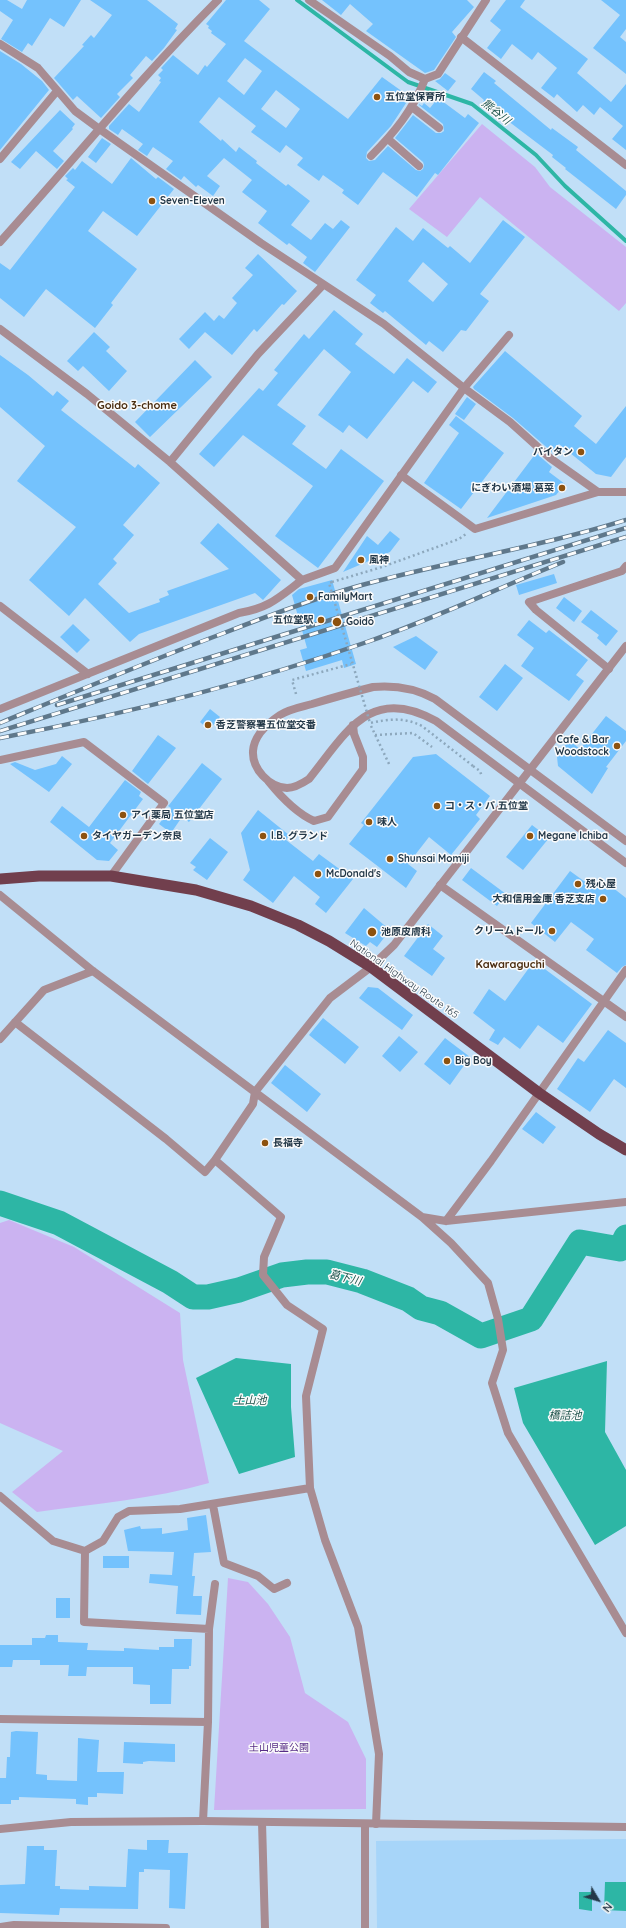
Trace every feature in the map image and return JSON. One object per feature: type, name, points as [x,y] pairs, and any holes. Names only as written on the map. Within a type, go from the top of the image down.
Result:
[{"type":"highway","name":"National Highway Route 165","points":[[0,879],[39,876],[111,876],[196,890],[251,906],[298,925],[329,941],[371,967],[539,1093],[599,1134],[626,1150]]},
{"type":"street","points":[[0,242],[98,128],[218,0]]},
{"type":"street","points":[[309,0],[390,56],[409,72],[425,79],[438,74],[486,0]]},
{"type":"street","points":[[461,37],[626,165]]},
{"type":"street","points":[[0,44],[38,68],[75,110],[98,128],[323,284],[384,324],[464,388],[510,422],[550,458],[598,492]]},
{"type":"street","points":[[371,156],[388,139],[418,99],[425,79]]},
{"type":"street","points":[[0,159],[57,91]]},
{"type":"street","points":[[412,107],[439,128]]},
{"type":"street","points":[[388,139],[419,166]]},
{"type":"street","points":[[170,462],[258,354],[323,284]]},
{"type":"street","points":[[0,329],[87,394],[170,462],[302,580]]},
{"type":"street","points":[[0,709],[239,613],[259,610],[273,602],[302,580],[335,568],[464,388],[509,335]]},
{"type":"street","points":[[401,475],[475,529],[598,492],[626,492]]},
{"type":"street","points":[[609,669],[536,610],[529,602],[622,571],[626,566]]},
{"type":"street","points":[[0,606],[88,674]]},
{"type":"street","points":[[16,1022],[166,1138],[205,1172],[215,1160],[253,1104],[255,1092],[330,998],[371,967],[394,945],[626,646]]},
{"type":"street","points":[[353,725],[354,734],[363,757],[363,769],[328,817],[314,821],[307,818],[285,801],[261,774],[255,764],[253,751],[256,741],[270,723],[281,714],[373,687],[389,685],[407,687],[423,692],[435,699],[626,841]]},
{"type":"street","points":[[269,782],[288,788],[301,784],[309,779],[353,725],[363,716],[376,710],[405,708],[421,712],[436,721],[626,863]]},
{"type":"street","points":[[0,760],[84,742],[164,803],[111,876]]},
{"type":"street","points":[[440,885],[626,1017]]},
{"type":"street","points":[[0,895],[93,971],[422,1217],[451,1243],[488,1283],[498,1319],[503,1350],[492,1383],[508,1433],[626,1633]]},
{"type":"street","points":[[446,1221],[626,970]]},
{"type":"street","points":[[0,1040],[44,990],[93,971]]},
{"type":"street","points":[[215,1160],[281,1217],[264,1257],[262,1275],[287,1305],[323,1329],[306,1396],[310,1488],[325,1540],[358,1627],[379,1754],[376,1824]]},
{"type":"street","points":[[422,1217],[446,1221],[626,1202]]},
{"type":"street","points":[[0,1496],[53,1541],[84,1551],[103,1541],[118,1517],[129,1511],[180,1509],[310,1488]]},
{"type":"street","points":[[213,1504],[224,1562],[258,1576],[274,1589],[287,1583]]},
{"type":"street","points":[[84,1551],[84,1622],[210,1629]]},
{"type":"street","points":[[203,1821],[208,1722],[210,1629],[215,1584]]},
{"type":"street","points":[[0,1719],[208,1722]]},
{"type":"street","points":[[0,1829],[71,1822],[203,1821],[626,1827]]},
{"type":"street","points":[[262,1822],[265,1928]]},
{"type":"street","points":[[365,1824],[365,1928]]},
{"type":"street","points":[[0,1927],[14,1925],[166,1928]]},
{"type":"path","points":[[390,766],[370,723],[351,664],[329,583],[382,567],[452,541],[475,529]]},
{"type":"path","points":[[296,694],[292,680],[351,664]]},
{"type":"path","points":[[370,723],[392,718],[414,722],[422,726],[480,771],[482,777]]},
{"type":"path","points":[[375,735],[413,733],[432,747]]},
{"type":"shaded area","points":[[626,1839],[626,1928],[377,1928],[376,1841]]},
{"type":"green space","points":[[482,124],[535,167],[550,187],[626,247],[626,303],[619,311],[480,197],[447,237],[409,209]]},
{"type":"green space","points":[[9,1220],[74,1247],[180,1313],[183,1360],[209,1483],[188,1489],[145,1497],[37,1512],[12,1492],[63,1451],[0,1423],[0,1223]]},
{"type":"green space","name":"土山児童公園","points":[[228,1578],[248,1582],[268,1604],[290,1637],[305,1693],[348,1722],[366,1759],[366,1809],[214,1810]]},
{"type":"water","name":"土山池","points":[[236,1358],[291,1364],[291,1407],[295,1457],[239,1474],[196,1378]]},
{"type":"water","name":"橋詰池","points":[[607,1361],[605,1432],[626,1470],[626,1526],[595,1545],[523,1423],[514,1388]]},
{"type":"water","points":[[605,1882],[626,1882],[626,1911],[604,1910]]},
{"type":"water","points":[[579,1892],[592,1892],[592,1911],[579,1909]]},
{"type":"building","points":[[0,0],[7,0],[22,9],[27,0],[81,0],[64,27],[50,18],[32,46],[28,43],[22,52],[1,39],[13,20],[0,11]]},
{"type":"building","points":[[90,0],[147,0],[178,24],[175,29],[177,30],[152,61],[146,56],[130,75],[133,78],[117,94],[120,97],[101,118],[77,96],[73,100],[54,78],[84,46],[82,45],[91,35],[94,38],[112,15]]},
{"type":"building","points":[[226,0],[259,0],[270,9],[244,41],[348,119],[382,77],[410,97],[391,126],[367,152],[366,158],[369,161],[375,160],[388,146],[416,170],[420,171],[423,169],[423,162],[395,138],[413,115],[436,133],[441,133],[444,131],[443,124],[419,104],[422,106],[424,103],[430,108],[438,98],[465,118],[468,114],[479,123],[438,175],[435,173],[417,197],[383,172],[358,205],[342,193],[344,190],[323,175],[319,181],[297,165],[303,158],[286,145],[280,153],[251,132],[256,126],[219,97],[199,122],[221,141],[222,139],[236,152],[239,147],[257,161],[256,163],[286,186],[288,184],[310,201],[291,225],[311,240],[325,223],[333,229],[341,220],[350,227],[315,272],[303,263],[307,257],[289,243],[287,245],[258,223],[267,211],[242,192],[252,180],[224,158],[207,176],[220,186],[213,196],[198,185],[196,187],[184,176],[181,180],[166,169],[173,161],[153,147],[147,156],[138,150],[143,144],[122,129],[118,135],[109,129],[109,126],[129,104],[139,112],[161,82],[159,81],[161,78],[158,75],[163,70],[161,68],[173,55],[198,75],[205,65],[207,67],[226,44],[211,33],[212,31],[206,24]],"holes":[[[245,58],[262,71],[244,95],[227,81]],[[276,90],[300,109],[286,128],[261,109]]]},
{"type":"building","points":[[322,0],[467,0],[474,7],[452,32],[456,37],[434,70],[425,73],[366,31],[373,24],[350,4],[341,15]]},
{"type":"building","points":[[506,0],[525,0],[520,7],[588,59],[577,73],[611,102],[626,84],[626,150],[612,139],[623,126],[600,107],[594,115],[583,105],[577,112],[557,94],[554,98],[541,88],[557,68],[538,52],[532,60],[512,44],[501,59],[487,48],[501,30],[490,21]]},
{"type":"building","points":[[601,0],[626,0],[626,29],[620,37],[626,42],[626,74],[593,48],[620,15]]},
{"type":"building","points":[[0,51],[21,64],[42,81],[49,90],[0,150]]},
{"type":"building","points":[[484,72],[496,81],[494,83],[551,130],[552,128],[578,147],[576,150],[626,191],[626,195],[616,209],[565,169],[566,168],[552,157],[553,155],[483,102],[484,100],[471,89]]},
{"type":"building","points":[[445,73],[456,81],[448,91],[435,81],[440,79]]},
{"type":"building","points":[[60,110],[75,124],[72,128],[73,129],[53,151],[64,161],[57,169],[36,151],[20,169],[11,162]]},
{"type":"building","points":[[102,138],[111,144],[96,163],[88,157]]},
{"type":"building","points":[[131,158],[156,179],[158,177],[174,189],[137,236],[103,211],[88,231],[137,269],[111,303],[113,305],[95,328],[46,289],[24,317],[0,298],[0,263],[10,270],[75,187],[66,180],[68,179],[65,176],[73,168],[75,170],[82,161],[112,184]]},
{"type":"building","points":[[503,220],[525,237],[480,294],[489,301],[466,331],[461,330],[443,352],[429,341],[426,345],[385,311],[383,313],[370,303],[376,295],[356,280],[396,227],[413,241],[423,228],[448,248],[450,246],[470,263]],"holes":[[[423,262],[448,284],[433,302],[408,281]]]},
{"type":"building","points":[[258,254],[297,291],[284,305],[282,304],[257,332],[254,329],[232,355],[205,332],[189,349],[179,339],[205,312],[214,321],[219,315],[224,319],[237,303],[232,298],[253,275],[245,268]]},
{"type":"building","points":[[334,310],[363,334],[355,344],[394,374],[407,358],[437,382],[428,393],[413,381],[367,439],[349,425],[343,433],[318,415],[351,372],[324,349],[277,405],[306,426],[292,444],[326,469],[341,449],[384,481],[318,568],[275,536],[313,486],[243,435],[214,467],[199,454],[259,388],[263,391],[278,373],[274,370],[304,334],[309,339]]},
{"type":"building","points":[[94,332],[110,347],[106,351],[127,371],[109,391],[83,366],[78,371],[67,361]]},
{"type":"building","points":[[505,351],[582,416],[574,426],[596,444],[626,406],[626,457],[611,477],[596,474],[559,444],[552,452],[513,418],[474,389],[473,387]]},
{"type":"building","points":[[0,355],[28,375],[53,396],[57,391],[69,401],[61,410],[135,468],[138,464],[160,483],[123,525],[134,535],[113,559],[117,563],[98,584],[129,613],[160,602],[159,599],[169,595],[167,591],[229,569],[200,543],[218,523],[281,580],[263,600],[255,593],[139,634],[130,642],[85,598],[69,616],[29,580],[76,527],[17,481],[45,446],[0,407]]},
{"type":"building","points":[[195,360],[212,377],[150,437],[135,422]]},
{"type":"building","points":[[467,397],[476,404],[464,420],[455,414]]},
{"type":"building","points":[[456,416],[504,453],[461,509],[424,483],[459,433],[449,425]]},
{"type":"building","points":[[536,453],[552,467],[549,472],[565,484],[556,495],[487,518]]},
{"type":"building","name":"風神","points":[[390,531],[400,539],[390,552],[343,572],[367,536],[378,545]]},
{"type":"building","points":[[554,574],[557,583],[519,595],[516,585]]},
{"type":"building","name":"五位堂駅","points":[[332,580],[356,664],[344,668],[342,660],[306,671],[300,650],[307,648],[292,595],[299,589]]},
{"type":"building","points":[[564,597],[582,611],[574,622],[556,608]]},
{"type":"building","points":[[591,610],[618,631],[606,646],[597,638],[599,635],[581,622]]},
{"type":"building","points":[[529,620],[546,633],[549,630],[588,660],[576,675],[584,681],[569,701],[521,666],[534,648],[517,635]]},
{"type":"building","points":[[73,624],[90,640],[77,653],[60,637]]},
{"type":"building","points":[[416,636],[438,652],[425,670],[393,647]]},
{"type":"building","points":[[505,664],[523,678],[497,711],[479,697]]},
{"type":"building","name":"香芝警察署五位堂交番","points":[[210,709],[220,717],[209,730],[200,722]]},
{"type":"building","points":[[606,716],[626,731],[626,741],[606,767],[608,768],[592,794],[558,766],[557,757],[569,740],[580,749]]},
{"type":"building","points":[[158,735],[176,748],[148,784],[132,771]]},
{"type":"building","name":"コ・ス・パ 五位堂","points":[[436,754],[490,796],[476,815],[480,819],[451,855],[429,837],[408,864],[417,871],[406,888],[349,844],[364,825],[361,823],[413,757]]},
{"type":"building","points":[[62,756],[72,764],[49,792],[10,764],[15,762],[35,770],[56,764]]},
{"type":"building","points":[[202,763],[222,779],[189,822],[182,817],[171,833],[159,824],[171,808],[168,806]]},
{"type":"building","points":[[125,780],[141,792],[139,796],[143,799],[110,843],[118,850],[109,861],[97,860],[50,822],[62,806],[89,827]]},
{"type":"building","points":[[258,810],[289,835],[286,840],[313,861],[319,854],[353,879],[326,913],[315,904],[320,897],[294,876],[273,903],[243,880],[250,870],[241,833]]},
{"type":"building","points":[[532,825],[549,838],[523,870],[506,857]]},
{"type":"building","points":[[210,838],[228,852],[207,880],[193,870],[196,867],[190,863]]},
{"type":"building","points":[[471,868],[506,894],[497,906],[462,880]]},
{"type":"building","points":[[570,871],[588,884],[592,878],[599,884],[603,880],[626,898],[626,965],[617,973],[586,950],[594,939],[571,922],[555,942],[531,923]]},
{"type":"building","points":[[364,908],[390,930],[377,947],[370,942],[366,946],[345,933]]},
{"type":"building","points":[[428,924],[443,936],[433,949],[445,958],[432,976],[404,956]]},
{"type":"building","points":[[534,961],[592,1004],[563,1043],[538,1025],[520,1049],[504,1037],[498,1045],[489,1040],[495,1030],[473,1013],[489,989],[505,1001]]},
{"type":"building","points":[[368,987],[378,988],[413,1015],[402,1030],[359,998]]},
{"type":"building","points":[[323,1018],[359,1047],[345,1064],[309,1035]]},
{"type":"building","points":[[608,1030],[626,1043],[626,1088],[614,1079],[590,1112],[557,1089],[578,1058],[584,1062]]},
{"type":"building","points":[[399,1036],[418,1052],[400,1072],[382,1056]]},
{"type":"building","name":"Big Boy","points":[[445,1038],[470,1057],[450,1085],[424,1064]]},
{"type":"building","points":[[285,1065],[321,1094],[307,1112],[271,1083]]},
{"type":"building","points":[[536,1112],[556,1127],[543,1144],[522,1129]]},
{"type":"building","points":[[206,1515],[211,1552],[194,1553],[192,1576],[195,1576],[193,1596],[202,1596],[201,1615],[176,1614],[178,1586],[149,1583],[150,1574],[172,1575],[174,1552],[128,1551],[124,1530],[140,1526],[141,1529],[162,1528],[162,1534],[188,1530],[187,1518]]},
{"type":"building","points":[[103,1556],[129,1556],[129,1568],[103,1568]]},
{"type":"building","points":[[56,1598],[70,1598],[70,1618],[56,1618]]},
{"type":"building","points":[[46,1635],[58,1635],[58,1642],[88,1643],[87,1650],[124,1651],[124,1648],[159,1650],[159,1647],[174,1647],[174,1639],[192,1639],[191,1666],[189,1666],[189,1669],[172,1669],[171,1704],[150,1704],[150,1685],[133,1684],[133,1667],[87,1667],[86,1676],[68,1676],[69,1665],[40,1665],[40,1660],[13,1660],[12,1667],[0,1667],[0,1645],[32,1645],[32,1638],[45,1638]]},
{"type":"building","points":[[11,1732],[38,1732],[36,1774],[47,1775],[47,1780],[77,1781],[78,1738],[99,1740],[97,1772],[124,1772],[123,1794],[97,1793],[97,1797],[88,1797],[88,1805],[76,1804],[76,1799],[19,1797],[19,1800],[11,1800],[11,1804],[0,1804],[0,1778],[6,1778],[7,1757],[10,1757]]},
{"type":"building","points":[[124,1742],[175,1744],[175,1762],[149,1761],[143,1762],[143,1764],[123,1763]]},
{"type":"building","points":[[147,1840],[169,1840],[168,1853],[188,1853],[185,1909],[169,1908],[170,1870],[144,1869],[144,1872],[139,1872],[138,1909],[60,1908],[59,1915],[0,1913],[0,1885],[25,1884],[27,1846],[44,1846],[44,1850],[57,1850],[55,1886],[60,1886],[60,1889],[89,1890],[89,1886],[126,1887],[128,1849],[147,1850]]},
{"type":"waterway","name":"熊谷川","points":[[297,0],[408,82],[472,104],[536,155],[565,186],[626,241]]},
{"type":"waterway","name":"葛下川","points":[[0,1203],[59,1223],[170,1282],[193,1297],[208,1297],[239,1290],[282,1275],[307,1272],[327,1272],[362,1281],[408,1299],[421,1308],[440,1313],[481,1336],[531,1319],[580,1242],[620,1249],[626,1237]]},
{"type":"railway","points":[[0,723],[275,613],[327,595],[395,576],[594,530],[626,520]]},
{"type":"railway","points":[[57,705],[626,528]]},
{"type":"railway","points":[[0,731],[626,537]]},
{"type":"railway","points":[[0,738],[93,719],[185,697],[231,685],[322,657],[392,633],[563,562]]},
{"type":"place","name":"五位堂保育所","points":[[377,97]]},
{"type":"place","name":"Seven-Eleven","points":[[152,201]]},
{"type":"place","name":"パイタン","points":[[581,452]]},
{"type":"place","name":"にぎわい酒場 葛菜","points":[[562,488]]},
{"type":"place","name":"風神","points":[[361,560]]},
{"type":"place","name":"FamilyMart","points":[[310,597]]},
{"type":"place","name":"五位堂駅","points":[[321,620]]},
{"type":"place","name":"Goidō","points":[[337,622]]},
{"type":"place","name":"香芝警察署五位堂交番","points":[[208,725]]},
{"type":"place","name":"Cafe & Bar Woodstock","points":[[617,746]]},
{"type":"place","name":"コ・ス・パ 五位堂","points":[[437,806]]},
{"type":"place","name":"アイ薬局 五位堂店","points":[[123,815]]},
{"type":"place","name":"味人","points":[[369,822]]},
{"type":"place","name":"タイヤガーデン奈良","points":[[84,836]]},
{"type":"place","name":"I.B. グランド","points":[[263,836]]},
{"type":"place","name":"Megane Ichiba","points":[[530,836]]},
{"type":"place","name":"Shunsai Momiji","points":[[390,859]]},
{"type":"place","name":"McDonald's","points":[[318,874]]},
{"type":"place","name":"残心屋","points":[[578,884]]},
{"type":"place","name":"大和信用金庫 香芝支店","points":[[603,899]]},
{"type":"place","name":"クリームドール","points":[[552,931]]},
{"type":"place","name":"池原皮膚科","points":[[372,932]]},
{"type":"place","name":"Big Boy","points":[[447,1061]]},
{"type":"place","name":"長福寺","points":[[265,1143]]},
{"type":"district","name":"Goido 3-chome","points":[[137,406]]},
{"type":"district","name":"Kawaraguchi","points":[[510,965]]}]
